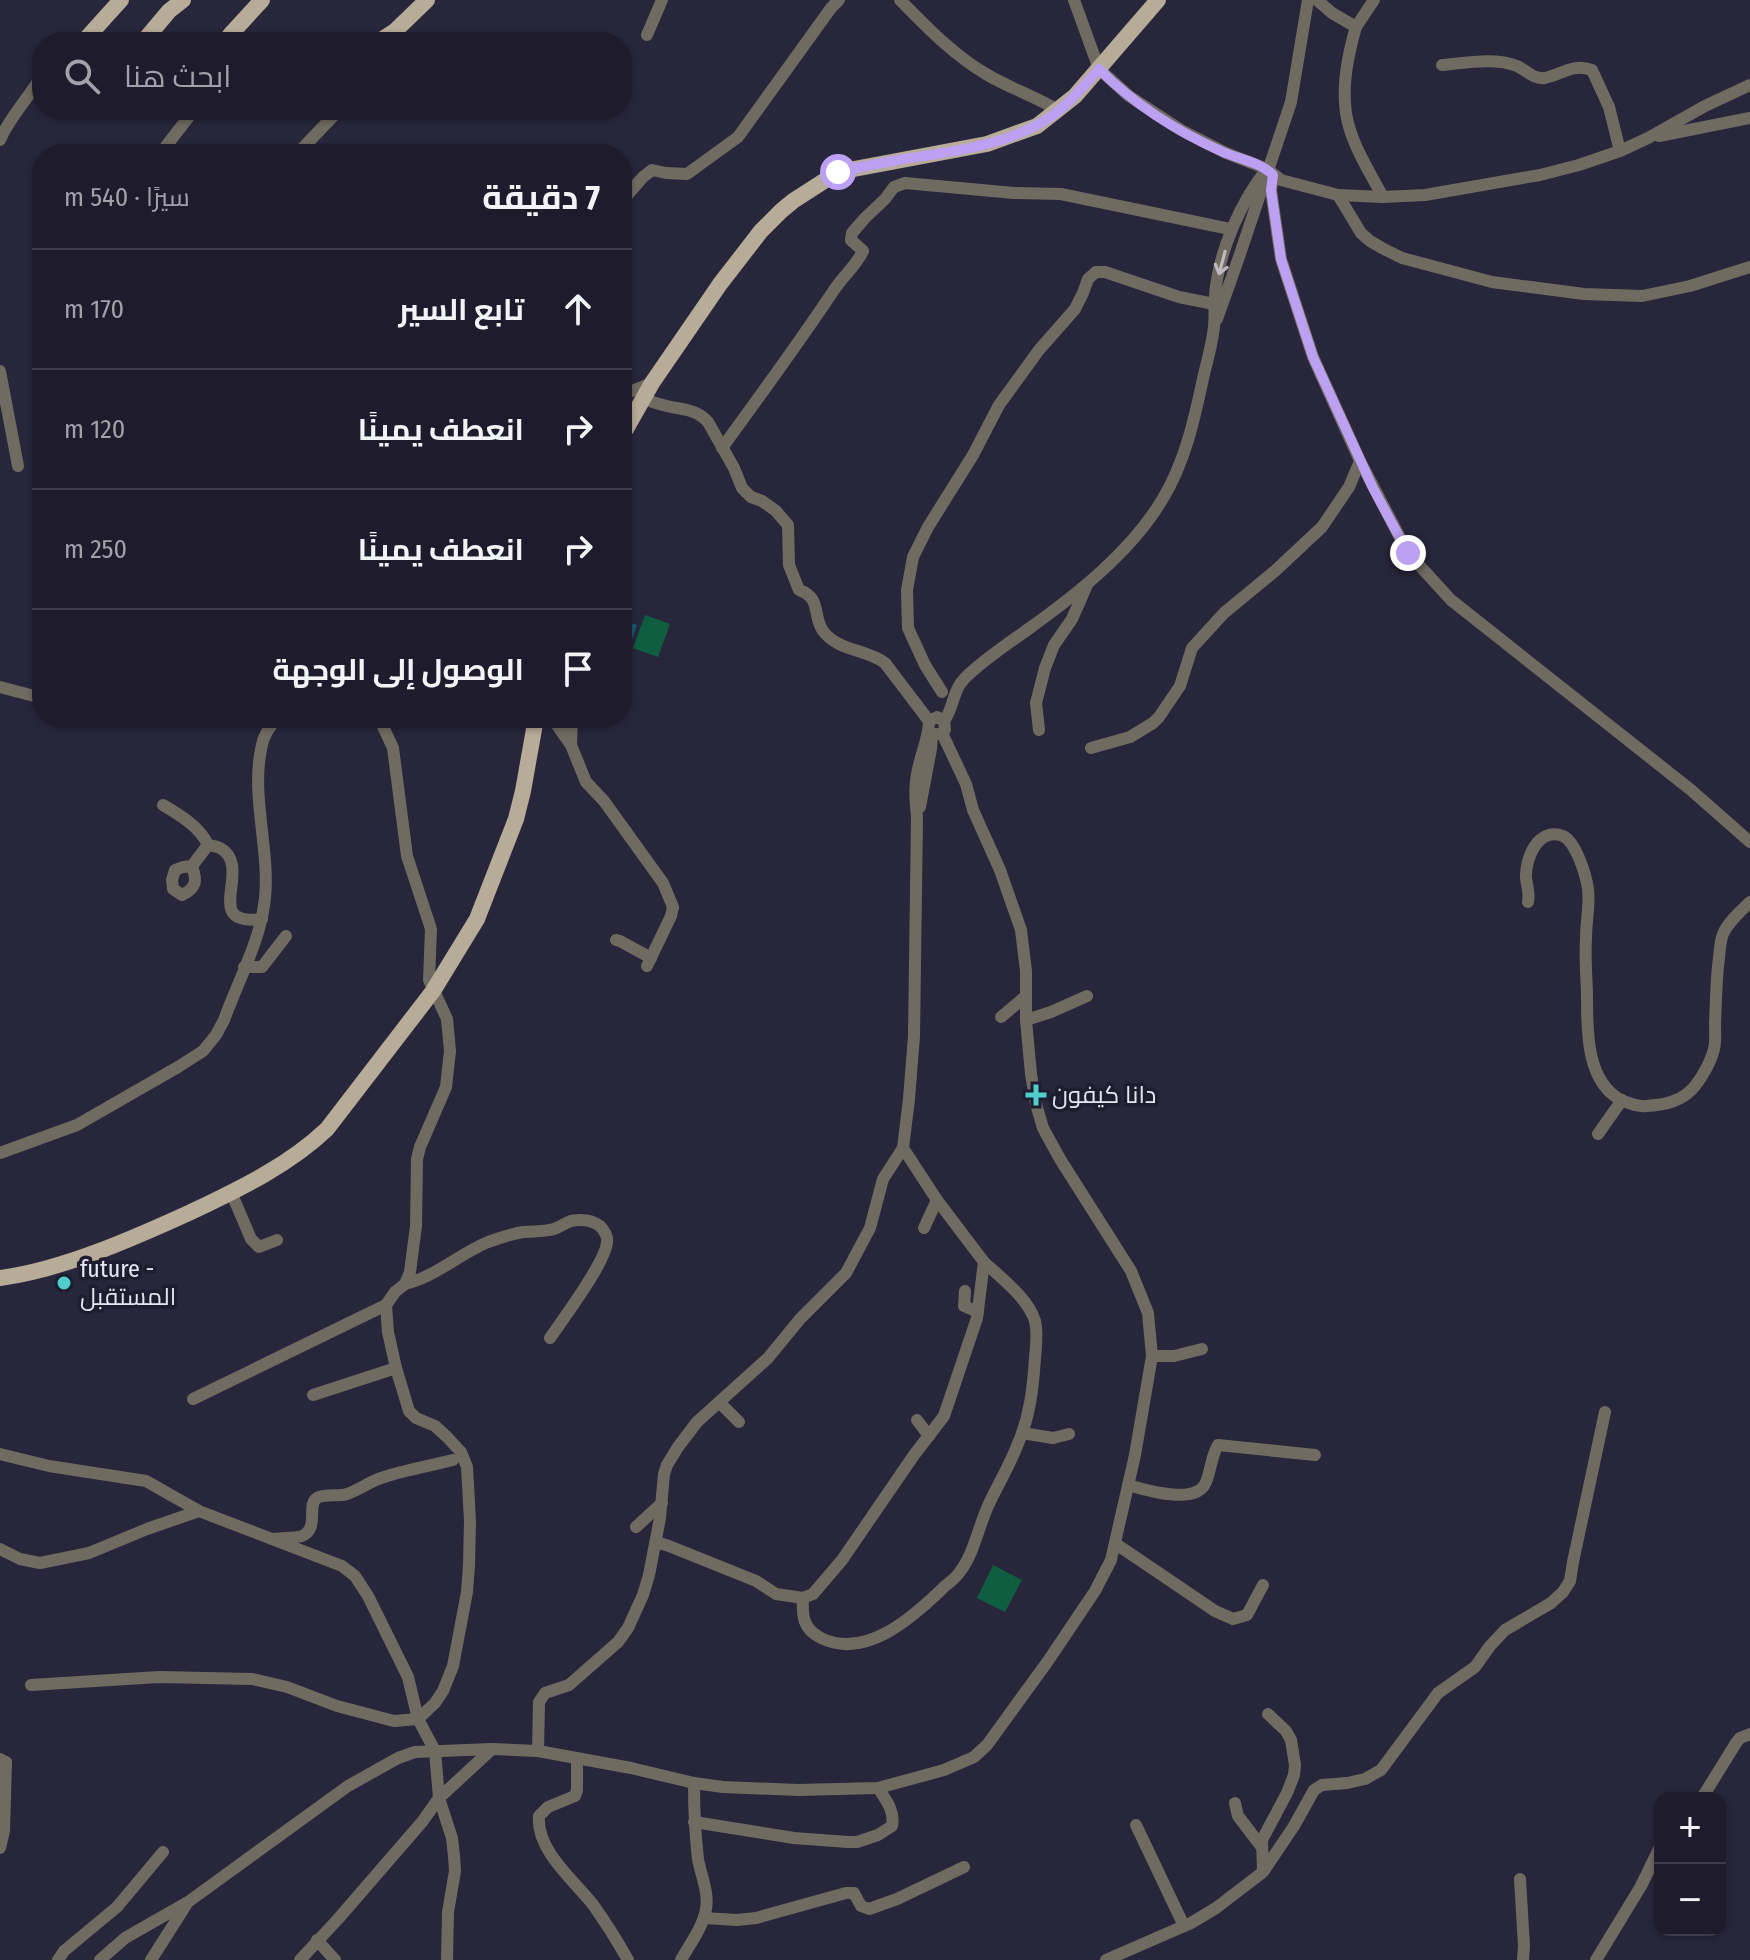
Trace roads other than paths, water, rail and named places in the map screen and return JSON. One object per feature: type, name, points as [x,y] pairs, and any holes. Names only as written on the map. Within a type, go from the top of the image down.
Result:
[{"type":"main road","points":[[92,32],[121,0]]},
{"type":"main road","points":[[151,32],[183,0]]},
{"type":"main road","points":[[233,32],[262,0]]},
{"type":"main road","points":[[399,32],[427,0]]},
{"type":"main road","points":[[632,418],[720,284],[761,231],[781,211],[838,172],[987,144],[1037,126],[1075,96],[1158,0]]},
{"type":"main road","points":[[0,1278],[53,1265],[139,1236],[280,1166],[327,1129],[433,991],[477,919],[516,819],[534,728]]},
{"type":"street","points":[[647,35],[662,0]]},
{"type":"street","points":[[632,190],[652,170],[687,174],[738,137],[839,0]]},
{"type":"street","points":[[900,0],[962,59],[1059,111]]},
{"type":"street","points":[[1074,0],[1099,69],[1129,96],[1168,123],[1281,180],[1338,195],[1425,195],[1579,165],[1648,138],[1750,85]]},
{"type":"street","points":[[538,1751],[541,1697],[569,1685],[624,1635],[643,1595],[656,1542],[667,1465],[697,1422],[768,1358],[800,1319],[846,1273],[870,1228],[883,1179],[903,1148],[914,1036],[917,817],[914,793],[917,770],[935,728],[948,716],[954,694],[965,678],[1088,582],[1131,542],[1162,501],[1172,482],[1190,436],[1214,325],[1270,172],[1291,102],[1308,0]]},
{"type":"street","points":[[1317,0],[1356,27]]},
{"type":"street","points":[[1374,0],[1356,27],[1346,76],[1344,105],[1350,130],[1383,197]]},
{"type":"street","points":[[1442,65],[1507,63],[1537,78],[1575,67],[1592,70],[1609,107],[1620,151]]},
{"type":"street","points":[[0,140],[32,91]]},
{"type":"street","points":[[1648,138],[1750,118]]},
{"type":"street","points":[[168,144],[186,120]]},
{"type":"street","points":[[307,144],[329,120]]},
{"type":"street","points":[[1214,325],[1217,281],[1230,229],[1253,189],[1270,172]]},
{"type":"street","points":[[1270,172],[1281,259],[1313,357],[1360,461],[1408,553],[1451,600],[1691,790],[1750,842]]},
{"type":"street","points":[[722,448],[859,259],[863,251],[851,240],[852,233],[894,187],[905,183],[1061,194],[1230,229]]},
{"type":"street","points":[[1338,195],[1361,233],[1382,248],[1402,258],[1492,282],[1584,294],[1642,296],[1690,286],[1750,267]]},
{"type":"street","points":[[942,692],[908,628],[909,572],[923,536],[1003,398],[1075,309],[1088,279],[1096,272],[1105,272],[1179,297],[1214,304]]},
{"type":"street","points":[[0,371],[18,466]]},
{"type":"street","points":[[100,1960],[125,1938],[188,1902],[348,1786],[415,1752],[538,1751],[694,1783],[798,1790],[878,1788],[967,1761],[981,1751],[1048,1661],[1108,1567],[1116,1544],[1152,1356],[1148,1313],[1131,1271],[1043,1128],[1036,1104],[1026,1020],[1026,971],[1021,930],[1000,870],[958,785],[935,728],[885,663],[879,658],[836,644],[824,633],[813,600],[809,594],[799,590],[789,565],[788,525],[776,511],[751,497],[742,488],[734,468],[703,416],[695,411],[661,405],[648,390],[632,393]]},
{"type":"street","points":[[1091,748],[1139,733],[1159,717],[1180,686],[1192,648],[1224,613],[1322,527],[1349,487],[1360,461]]},
{"type":"street","points":[[1039,730],[1036,703],[1045,668],[1088,582]]},
{"type":"street","points":[[935,728],[934,708],[942,692],[980,658],[1006,644]]},
{"type":"street","points":[[0,687],[32,695]]},
{"type":"street","points":[[0,1153],[77,1125],[203,1051],[216,1035],[262,919],[266,865],[259,801],[262,745],[269,728]]},
{"type":"street","points":[[384,728],[393,748],[407,856],[431,929],[429,980],[447,1019],[450,1051],[442,1099],[417,1159],[414,1246],[405,1284]]},
{"type":"street","points":[[559,728],[571,745],[586,782],[604,801],[658,875],[673,907],[649,962],[616,940]]},
{"type":"street","points":[[571,745],[572,728]]},
{"type":"street","points":[[163,805],[204,836],[208,845]]},
{"type":"street","points":[[1528,902],[1530,895],[1526,879],[1533,850],[1546,836],[1554,834],[1569,840],[1577,853],[1588,889],[1586,976],[1592,1058],[1604,1086],[1615,1097],[1641,1107],[1679,1099],[1699,1081],[1715,1047],[1717,971],[1722,936],[1750,902]]},
{"type":"street","points":[[208,845],[220,848],[232,861],[234,871],[230,906],[233,913],[247,921],[262,919]]},
{"type":"street","points":[[192,866],[208,845]]},
{"type":"street","points":[[244,967],[262,967],[286,936]]},
{"type":"street","points":[[1001,1017],[1026,996]]},
{"type":"street","points":[[1026,1020],[1087,996]]},
{"type":"street","points":[[1598,1134],[1622,1100]]},
{"type":"street","points":[[803,1598],[805,1625],[830,1642],[848,1644],[864,1643],[902,1625],[927,1605],[959,1574],[968,1557],[987,1507],[1018,1446],[1033,1397],[1035,1320],[1021,1299],[984,1262],[937,1200],[903,1148]]},
{"type":"street","points":[[231,1192],[251,1239],[259,1247],[277,1240]]},
{"type":"street","points":[[924,1228],[937,1200]]},
{"type":"street","points":[[193,1399],[386,1305],[405,1284],[420,1280],[469,1251],[502,1237],[552,1230],[569,1222],[585,1220],[597,1224],[606,1235],[604,1253],[593,1275],[550,1338]]},
{"type":"street","points":[[656,1542],[756,1581],[776,1594],[803,1598],[813,1594],[842,1560],[944,1416],[978,1312],[984,1262]]},
{"type":"street","points":[[965,1291],[964,1306],[978,1312]]},
{"type":"street","points":[[31,1685],[159,1677],[252,1679],[394,1721],[418,1719],[435,1703],[443,1691],[457,1652],[469,1565],[467,1467],[461,1452],[435,1426],[416,1418],[409,1411],[388,1332],[386,1305]]},
{"type":"street","points":[[1152,1356],[1174,1356],[1202,1349]]},
{"type":"street","points":[[313,1395],[396,1368]]},
{"type":"street","points":[[719,1402],[739,1422]]},
{"type":"street","points":[[1106,1960],[1184,1926],[1216,1908],[1263,1872],[1314,1790],[1322,1785],[1365,1779],[1381,1770],[1438,1693],[1475,1667],[1505,1630],[1551,1603],[1563,1592],[1570,1581],[1605,1412]]},
{"type":"street","points":[[917,1420],[929,1436]]},
{"type":"street","points":[[1022,1433],[1053,1438],[1069,1434]]},
{"type":"street","points":[[1128,1485],[1165,1495],[1202,1490],[1218,1445],[1315,1455]]},
{"type":"street","points":[[0,1454],[49,1466],[146,1481],[199,1511],[342,1566],[355,1576],[408,1677],[418,1719],[435,1751],[439,1798],[452,1838],[455,1871],[448,1912],[447,1960]]},
{"type":"street","points":[[272,1539],[302,1536],[310,1529],[312,1504],[321,1496],[344,1496],[380,1479],[453,1460]]},
{"type":"street","points":[[636,1527],[662,1503]]},
{"type":"street","points":[[0,1549],[20,1559],[40,1563],[89,1553],[199,1511]]},
{"type":"street","points":[[1116,1544],[1215,1611],[1233,1619],[1247,1615],[1263,1585]]},
{"type":"street","points":[[1263,1872],[1261,1846],[1287,1793],[1295,1765],[1291,1740],[1268,1714]]},
{"type":"street","points":[[1706,1792],[1736,1743],[1750,1734]]},
{"type":"street","points":[[300,1960],[413,1833],[439,1798],[492,1749]]},
{"type":"street","points":[[0,1759],[6,1762],[2,1811],[4,1831],[0,1848]]},
{"type":"street","points":[[577,1759],[575,1796],[542,1812],[538,1820],[540,1829],[551,1853],[595,1907],[628,1960]]},
{"type":"street","points":[[681,1960],[704,1918],[707,1900],[694,1822],[694,1783]]},
{"type":"street","points":[[694,1822],[805,1840],[857,1842],[892,1826],[892,1809],[878,1788]]},
{"type":"street","points":[[1235,1803],[1238,1816],[1261,1846]]},
{"type":"street","points":[[1136,1825],[1184,1926]]},
{"type":"street","points":[[58,1960],[64,1951],[117,1907],[163,1852]]},
{"type":"street","points":[[1596,1960],[1654,1859]]},
{"type":"street","points":[[704,1918],[756,1918],[846,1893],[854,1893],[861,1906],[869,1909],[964,1867]]},
{"type":"street","points":[[1520,1879],[1523,1960]]},
{"type":"street","points":[[151,1960],[188,1902]]},
{"type":"street","points":[[317,1940],[335,1960]]},
{"type":"place","name":"دانا كيفون","points":[[1036,1095]]},
{"type":"place","name":"future - المستقبل","points":[[64,1283]]}]
